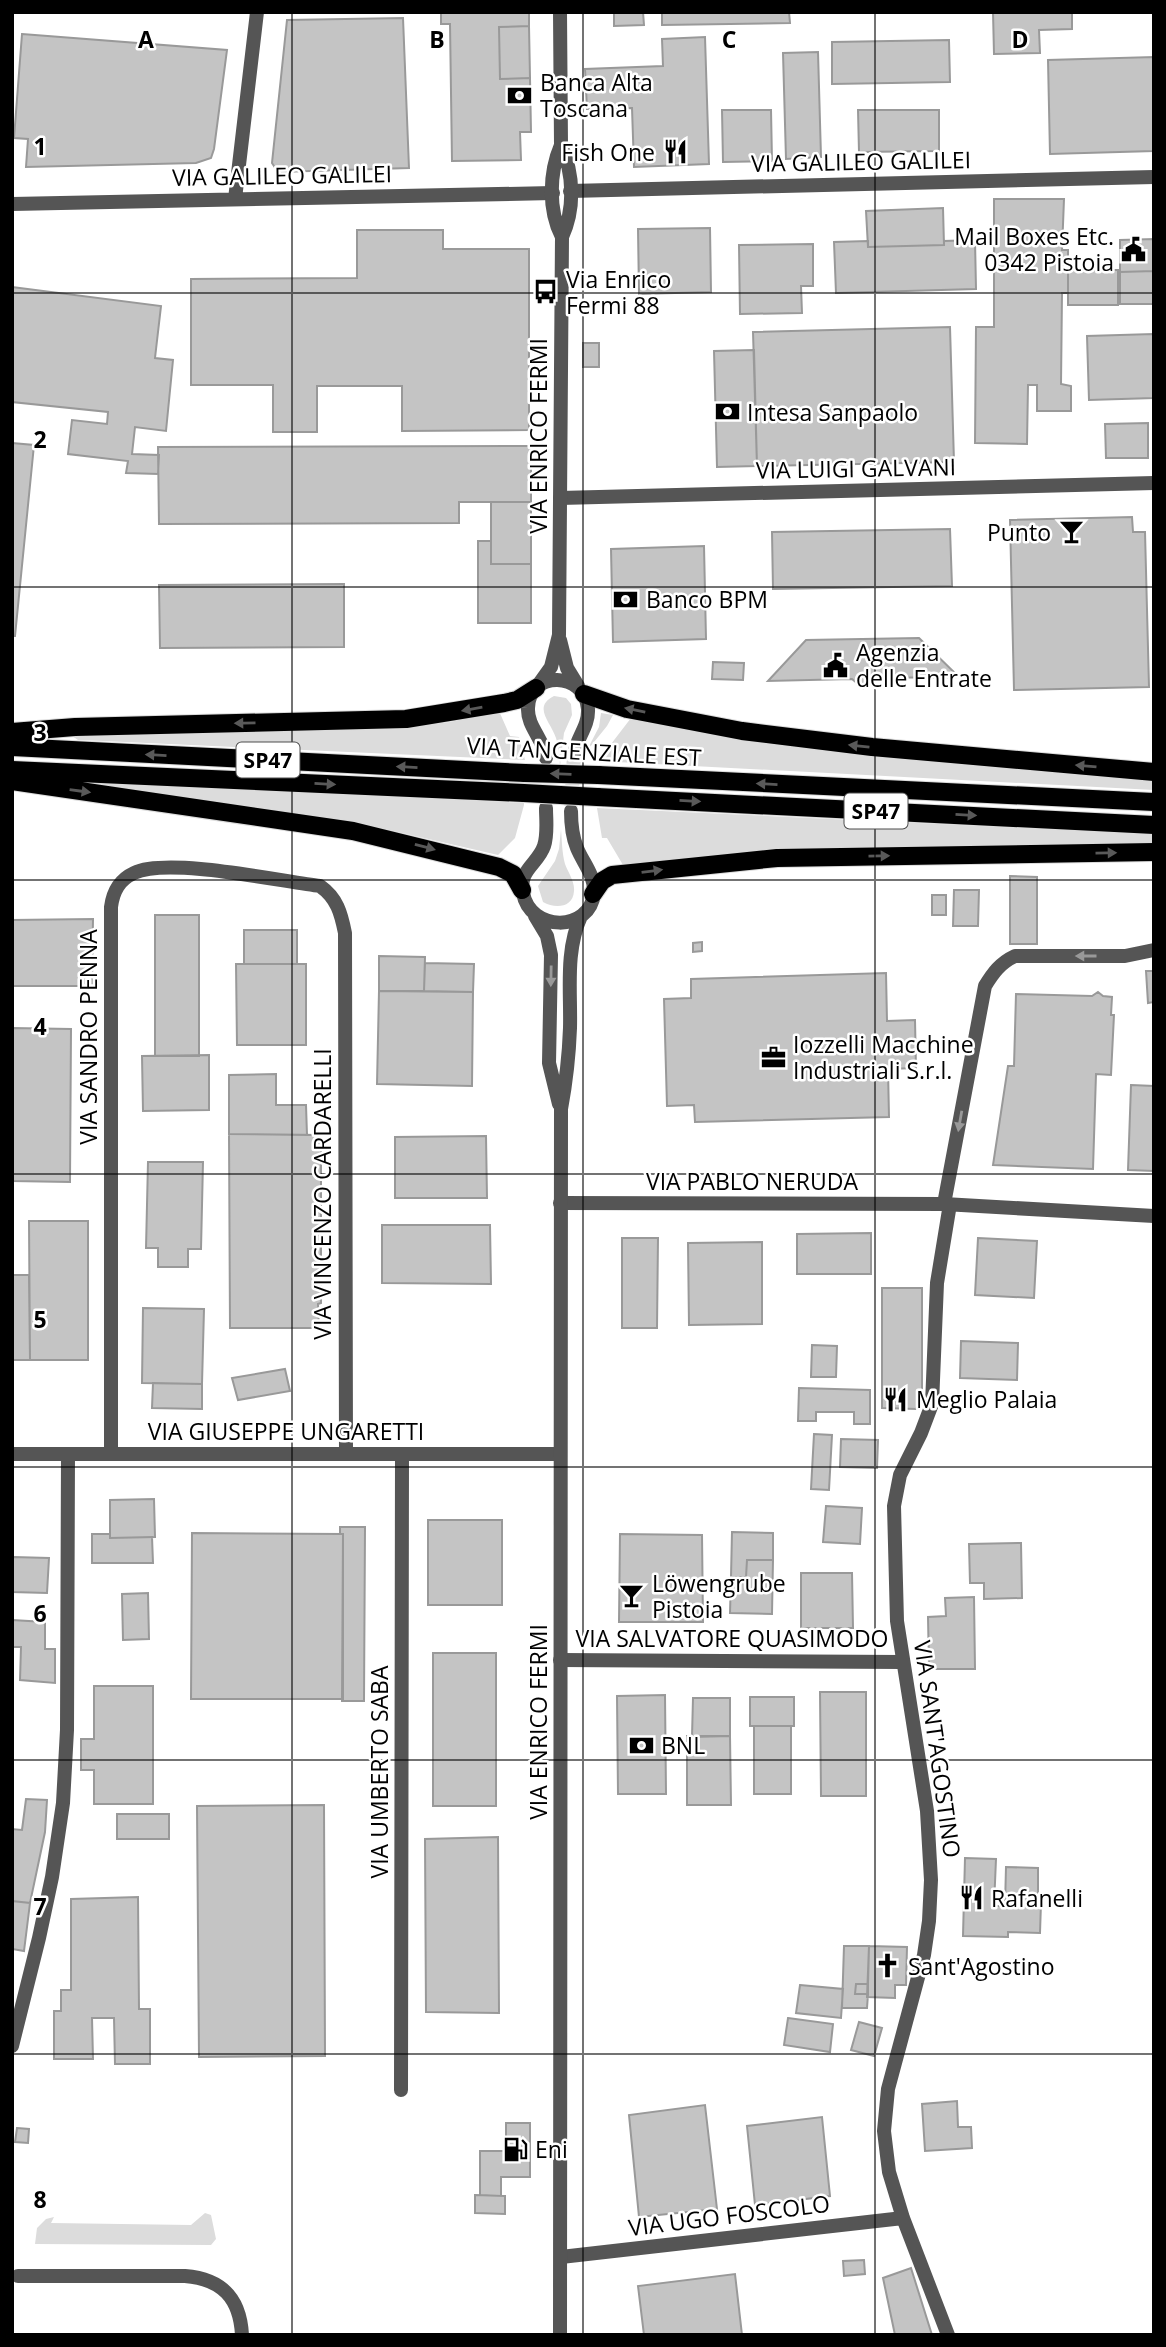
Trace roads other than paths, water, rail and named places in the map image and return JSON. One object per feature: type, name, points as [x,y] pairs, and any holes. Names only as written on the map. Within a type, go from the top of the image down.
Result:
[{"type":"main road","points":[[12,732],[75,727],[406,719],[504,704],[517,700],[536,688]]},
{"type":"main road","points":[[581,690],[627,709],[754,733],[872,747],[1154,772]]},
{"type":"main road","name":"VIA TANGENZIALE EST","points":[[12,747],[1154,802]]},
{"type":"main road","name":"VIA TANGENZIALE EST","points":[[12,771],[524,793],[1154,825]]},
{"type":"main road","points":[[12,781],[379,836],[499,867],[513,874],[522,890]]},
{"type":"main road","points":[[593,894],[601,881],[612,876],[746,860],[1154,852]]},
{"type":"street","points":[[235,199],[257,12]]},
{"type":"street","name":"VIA ENRICO FERMI","points":[[546,758],[542,742],[529,720],[527,711],[528,701],[551,667],[559,635],[562,237],[570,219],[569,164],[561,145],[560,12]]},
{"type":"street","name":"VIA ENRICO FERMI","points":[[561,145],[553,164],[553,221],[562,237]]},
{"type":"street","name":"VIA GALILEO GALILEI","points":[[570,191],[1154,177]]},
{"type":"street","name":"VIA GALILEO GALILEI","points":[[12,204],[553,193]]},
{"type":"street","name":"VIA LUIGI GALVANI","points":[[560,498],[1154,483]]},
{"type":"street","name":"VIA ENRICO FERMI","points":[[559,635],[567,668],[581,690],[588,718],[574,755]]},
{"type":"street","points":[[536,688],[549,680],[557,680],[581,690]]},
{"type":"street","points":[[522,890],[525,871],[544,848],[546,808]]},
{"type":"street","points":[[571,811],[573,835],[592,878],[593,894]]},
{"type":"street","name":"VIA SANDRO PENNA","points":[[111,1454],[113,893],[120,882],[133,873],[161,867],[180,867],[320,886],[334,898],[345,933]]},
{"type":"street","name":"VIA ENRICO FERMI","points":[[522,890],[526,904],[547,936],[551,955],[549,1063],[561,1109]]},
{"type":"street","name":"VIA ENRICO FERMI","points":[[560,2335],[561,1109],[569,1062],[571,951],[574,932],[593,894]]},
{"type":"street","points":[[533,913],[557,923],[581,916]]},
{"type":"street","name":"VIA VINCENZO CARDARELLI","points":[[345,933],[346,1454]]},
{"type":"street","name":"VIA SANT'AGOSTINO","points":[[948,2335],[903,2218],[885,2149],[888,2089],[924,1955],[931,1880],[925,1799],[897,1609],[894,1506],[900,1475],[925,1426],[932,1404],[937,1283],[947,1204],[985,986],[1000,965],[1015,956],[1125,956],[1154,950]]},
{"type":"street","name":"VIA PABLO NERUDA","points":[[561,1203],[947,1204],[1154,1216]]},
{"type":"street","name":"VIA GIUSEPPE UNGARETTI","points":[[12,1454],[560,1454]]},
{"type":"street","points":[[12,2046],[49,1889],[62,1803],[67,1730],[68,1454]]},
{"type":"street","name":"VIA UMBERTO SABA","points":[[401,2090],[402,1454]]},
{"type":"street","name":"VIA SALVATORE QUASIMODO","points":[[560,1660],[903,1662]]},
{"type":"street","name":"VIA UGO FOSCOLO","points":[[561,2258],[903,2218]]},
{"type":"street","points":[[18,2276],[185,2276],[207,2280],[232,2298],[242,2335]]},
{"type":"tunnel","points":[[571,806],[574,755]]},
{"type":"place","name":"Banca Alta Toscana","points":[[520,95]]},
{"type":"place","name":"Fish One","points":[[675,152]]},
{"type":"place","name":"Mail Boxes Etc. 0342 Pistoia","points":[[1134,249]]},
{"type":"place","name":"Via Enrico Fermi 88","points":[[546,292]]},
{"type":"place","name":"Intesa Sanpaolo","points":[[727,412]]},
{"type":"place","name":"Punto","points":[[1071,532]]},
{"type":"place","name":"Banco BPM","points":[[626,599]]},
{"type":"place","name":"Agenzia delle Entrate","points":[[836,665]]},
{"type":"place","name":"Iozzelli Macchine Industriali S.r.l.","points":[[773,1057]]},
{"type":"place","name":"Meglio Palaia","points":[[896,1399]]},
{"type":"place","name":"Löwengrube Pistoia","points":[[632,1596]]},
{"type":"place","name":"BNL","points":[[641,1745]]},
{"type":"place","name":"Rafanelli","points":[[971,1898]]},
{"type":"place","name":"Sant'Agostino","points":[[888,1966]]},
{"type":"place","name":"Eni","points":[[515,2149]]}]
